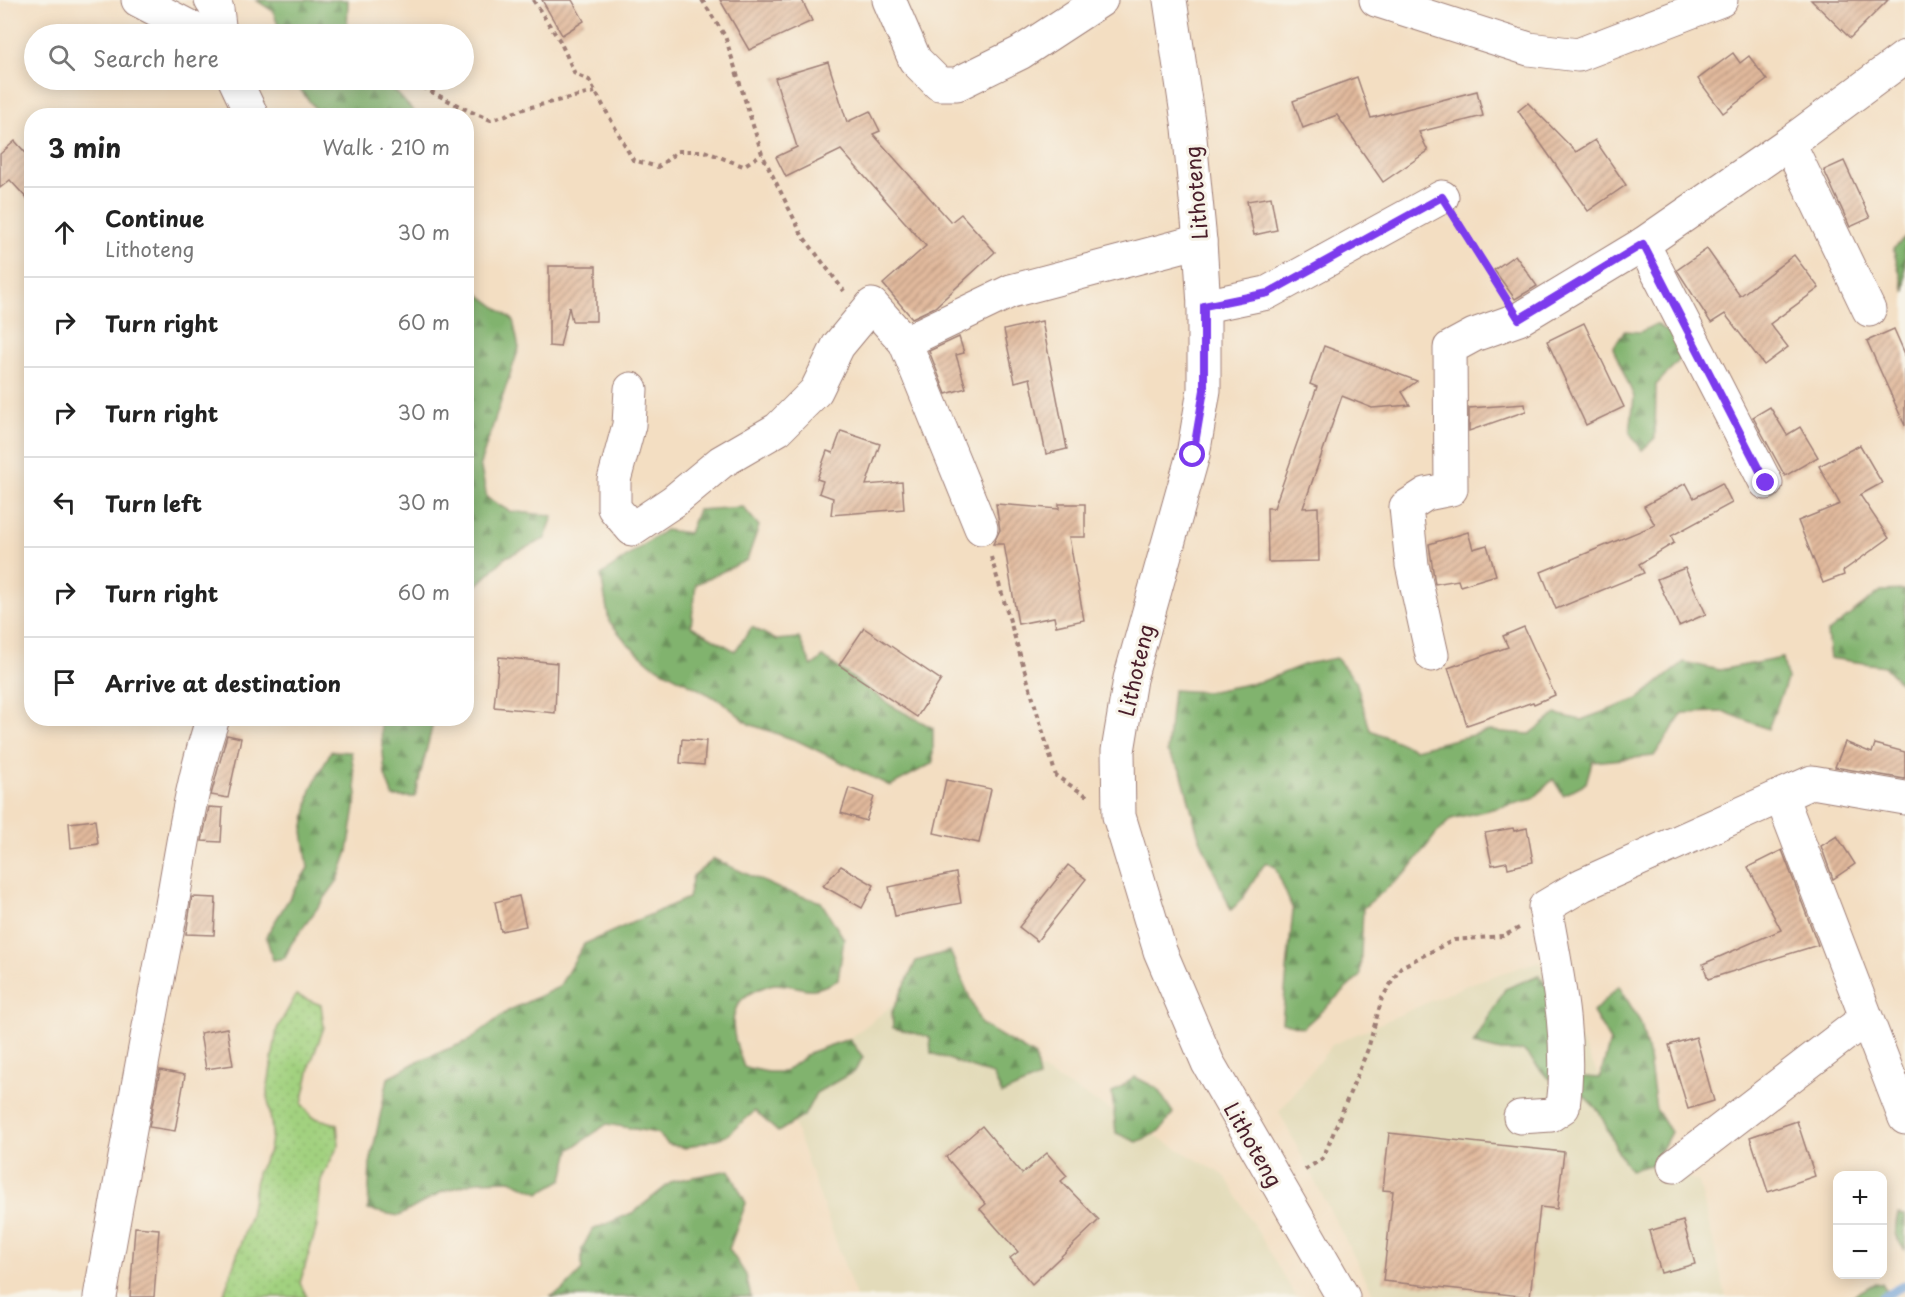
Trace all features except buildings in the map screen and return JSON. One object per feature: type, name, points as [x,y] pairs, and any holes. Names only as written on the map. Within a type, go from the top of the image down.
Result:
[{"type":"street","points":[[138,0],[184,24]]},
{"type":"street","points":[[211,0],[217,9],[219,24]]},
{"type":"street","points":[[889,0],[915,60],[939,84],[957,84],[1020,53],[1101,0]]},
{"type":"street","name":"Lithoteng","points":[[1170,0],[1190,128],[1200,241],[1204,306],[1204,390],[1193,455],[1130,678],[1118,751],[1119,816],[1160,951],[1208,1063],[1343,1297]]},
{"type":"street","points":[[1376,0],[1529,49],[1578,55],[1721,0]]},
{"type":"street","points":[[1432,655],[1412,565],[1406,507],[1426,494],[1450,489],[1450,348],[1474,335],[1519,319],[1643,244],[1789,143],[1905,57]]},
{"type":"street","points":[[1789,143],[1869,310]]},
{"type":"street","points":[[1204,306],[1268,293],[1442,197]]},
{"type":"street","points":[[905,342],[1011,291],[1200,241]]},
{"type":"street","points":[[1643,244],[1766,483]]},
{"type":"street","points":[[632,389],[629,424],[615,480],[614,508],[632,528],[674,501],[721,462],[778,429],[816,391],[838,346],[872,305],[905,342],[981,528]]},
{"type":"street","points":[[100,1297],[147,1023],[183,841],[210,726]]},
{"type":"street","points":[[1520,1117],[1551,1115],[1563,1107],[1568,1075],[1564,1012],[1545,907],[1582,885],[1812,782],[1905,798]]},
{"type":"street","points":[[1781,796],[1905,1118]]},
{"type":"street","points":[[1674,1166],[1865,1019]]},
{"type":"path","points":[[533,0],[560,41],[575,74],[589,80],[633,160],[658,167],[678,152],[704,151],[743,166],[762,154]]},
{"type":"path","points":[[702,0],[725,36],[762,154],[802,235],[846,294],[872,305]]},
{"type":"path","points":[[245,100],[263,90]]},
{"type":"path","points":[[427,90],[466,108]]},
{"type":"path","points":[[474,112],[491,120],[527,108],[595,92]]},
{"type":"path","points":[[1442,197],[1519,319]]},
{"type":"path","points":[[981,528],[1056,776],[1119,816]]},
{"type":"path","points":[[1279,1187],[1323,1158],[1364,1060],[1382,998],[1401,968],[1454,940],[1503,936],[1526,924],[1545,907]]},
{"type":"shaded area","points":[[1539,961],[1600,1078],[1654,1164],[1699,1182],[1726,1297],[1375,1297],[1279,1112],[1332,1045],[1469,984]]},
{"type":"shaded area","points":[[908,993],[1225,1176],[1296,1297],[856,1297],[782,1091]]},
{"type":"green space","points":[[256,0],[348,0],[347,24],[278,24],[273,11]]},
{"type":"green space","points":[[301,90],[392,90],[411,108],[315,108]]},
{"type":"green space","points":[[1905,238],[1905,292],[1893,249]]},
{"type":"green space","points":[[474,290],[513,320],[519,348],[480,464],[487,498],[509,511],[553,516],[545,539],[506,557],[474,588]]},
{"type":"green space","points":[[1656,324],[1674,335],[1685,354],[1656,385],[1655,438],[1642,450],[1630,433],[1634,397],[1613,348],[1624,331],[1640,332]]},
{"type":"green space","points":[[743,507],[759,526],[747,560],[696,584],[691,626],[735,651],[752,627],[776,640],[799,638],[812,666],[823,657],[892,706],[933,728],[933,763],[890,786],[798,741],[749,724],[721,701],[651,664],[627,643],[609,621],[601,575],[665,530],[689,533],[698,510]]},
{"type":"green space","points":[[1905,590],[1905,688],[1884,666],[1830,658],[1827,633],[1881,591]]},
{"type":"green space","points":[[1336,658],[1356,681],[1370,730],[1415,749],[1489,731],[1530,734],[1556,714],[1581,720],[1638,699],[1684,662],[1719,670],[1783,658],[1787,680],[1768,729],[1725,712],[1683,713],[1654,756],[1592,762],[1586,783],[1563,795],[1553,779],[1533,799],[1451,819],[1436,834],[1407,872],[1363,908],[1360,976],[1303,1028],[1282,1022],[1293,910],[1275,867],[1266,862],[1246,894],[1231,910],[1198,834],[1181,771],[1167,752],[1173,690],[1207,692],[1263,681],[1306,664]]},
{"type":"green space","points":[[381,726],[432,726],[415,797],[393,797],[385,775]]},
{"type":"green space","points":[[331,751],[351,752],[357,794],[348,851],[338,880],[291,944],[285,958],[273,960],[266,936],[308,868],[303,831],[311,789]]},
{"type":"green space","points":[[714,859],[782,890],[821,902],[844,939],[838,980],[812,989],[772,984],[747,995],[739,1003],[733,1022],[736,1044],[744,1067],[768,1072],[784,1072],[811,1052],[849,1039],[863,1057],[855,1071],[816,1093],[804,1116],[778,1132],[755,1111],[726,1136],[685,1148],[668,1144],[657,1133],[607,1124],[570,1150],[563,1179],[539,1193],[510,1180],[478,1181],[442,1192],[399,1216],[368,1210],[370,1164],[388,1078],[418,1061],[468,1041],[508,1011],[559,987],[584,944],[688,898],[693,876]]},
{"type":"green space","points":[[950,951],[981,1024],[1035,1056],[1039,1078],[1002,1094],[993,1075],[931,1053],[930,1037],[893,1028],[892,1012],[916,961]]},
{"type":"green space","points":[[1539,975],[1554,997],[1562,1059],[1583,1077],[1600,1078],[1610,1041],[1593,1012],[1619,986],[1641,1023],[1649,1058],[1656,1109],[1671,1132],[1654,1164],[1630,1170],[1619,1154],[1599,1111],[1583,1095],[1547,1077],[1524,1051],[1501,1051],[1473,1044],[1505,989]]},
{"type":"green space","points":[[296,995],[321,1005],[324,1027],[311,1063],[302,1104],[312,1117],[337,1124],[339,1144],[321,1180],[317,1226],[300,1283],[307,1297],[223,1297],[250,1215],[257,1173],[269,1151],[272,1130],[267,1092],[277,1029]]},
{"type":"green space","points":[[1135,1077],[1157,1088],[1173,1113],[1160,1131],[1137,1142],[1116,1133],[1112,1093]]},
{"type":"green space","points":[[729,1170],[746,1203],[729,1249],[746,1275],[751,1297],[550,1297],[563,1290],[582,1270],[582,1249],[592,1230],[634,1212],[673,1181]]},
{"type":"green space","points":[[1898,1214],[1905,1215],[1905,1250],[1896,1233]]},
{"type":"green space","points":[[1875,1283],[1882,1284],[1888,1294],[1886,1297],[1851,1297]]},
{"type":"waterway","points":[[1883,1297],[1905,1285]]},
{"type":"route","points":[[1193,455],[1204,390],[1204,306],[1268,293],[1442,197],[1519,319],[1643,244],[1766,483]]}]
